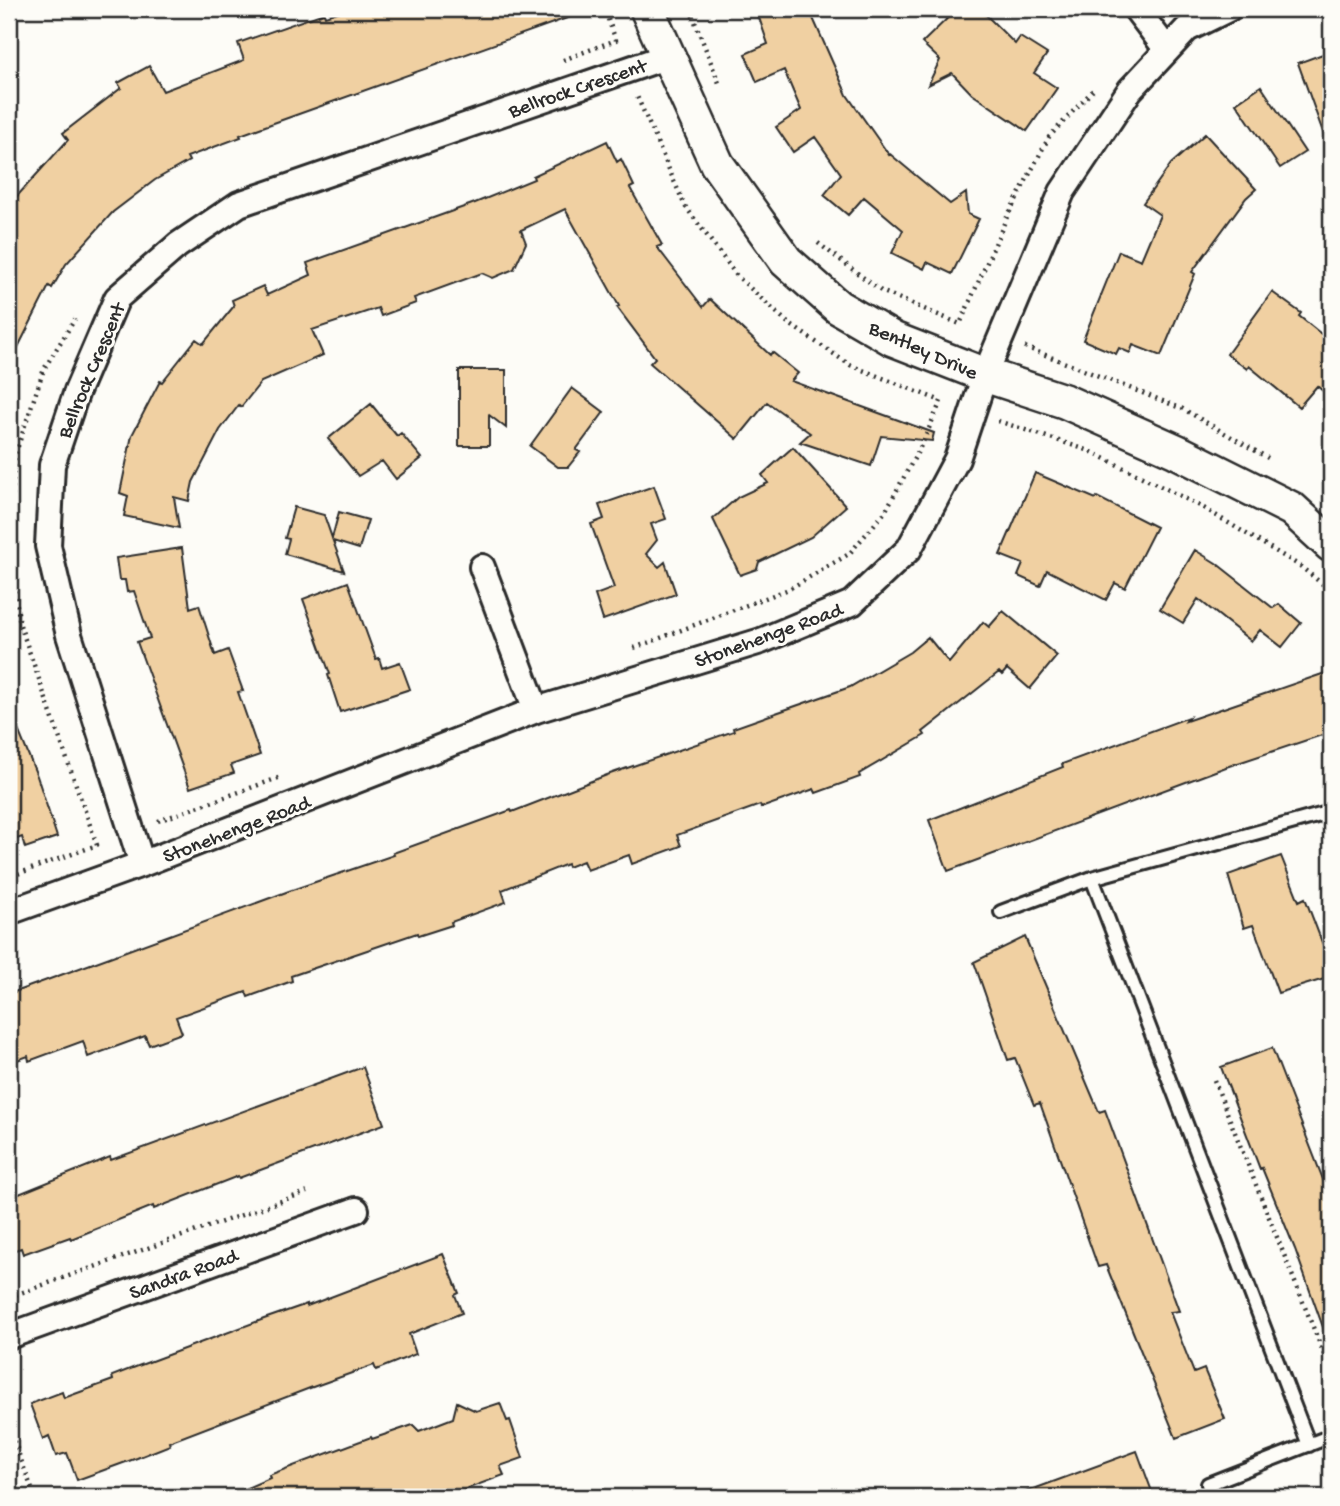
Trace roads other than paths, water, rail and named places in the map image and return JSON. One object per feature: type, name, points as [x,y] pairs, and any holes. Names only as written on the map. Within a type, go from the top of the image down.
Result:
[{"type":"street","name":"Bentley Drive","points":[[647,9],[717,164],[786,261],[838,307],[893,340],[1064,401],[1176,451],[1292,509],[1331,545]]},
{"type":"street","points":[[1136,9],[1167,50]]},
{"type":"street","name":"Stonehenge Road","points":[[9,912],[142,864],[536,710],[761,641],[852,603],[909,549],[957,459],[985,375],[1062,192],[1130,90],[1187,29],[1228,9]]},
{"type":"street","name":"Bellrock Crescent","points":[[142,864],[69,635],[48,546],[52,464],[77,391],[117,298],[178,245],[239,204],[668,56]]},
{"type":"street","points":[[482,567],[536,710]]},
{"type":"street","name":"Sandra Road","points":[[9,1336],[356,1210]]},
{"type":"lane","points":[[1001,912],[1091,878],[1331,812]]},
{"type":"lane","points":[[1091,878],[1309,1446]]},
{"type":"lane","points":[[1208,1484],[1331,1436]]}]
